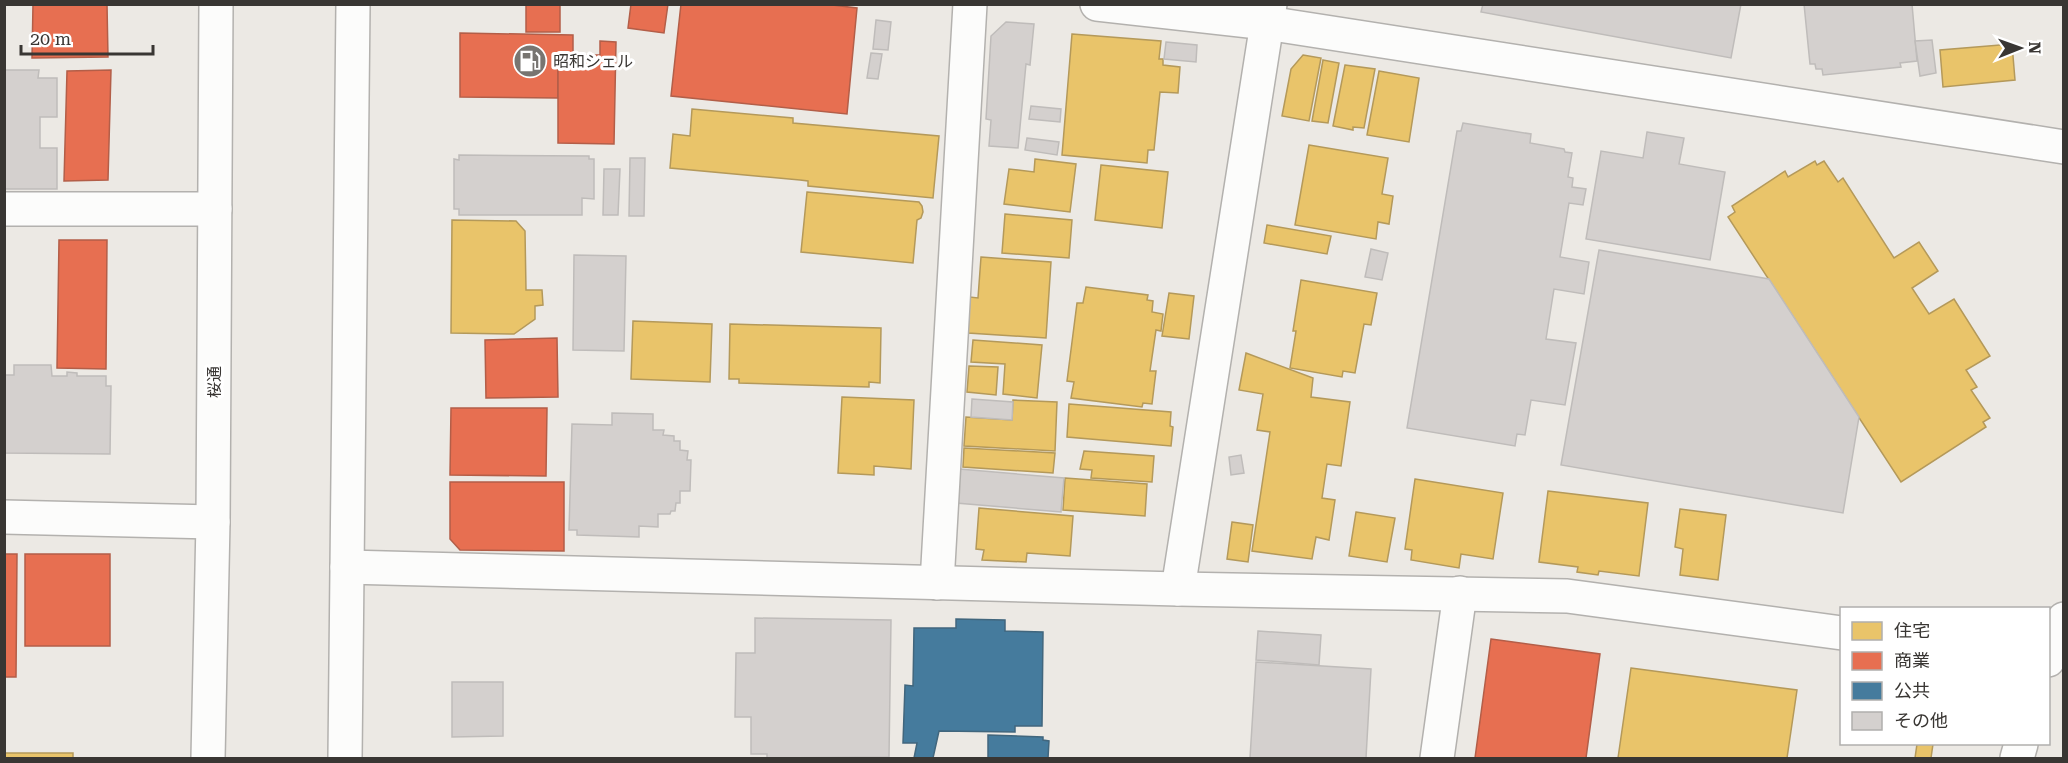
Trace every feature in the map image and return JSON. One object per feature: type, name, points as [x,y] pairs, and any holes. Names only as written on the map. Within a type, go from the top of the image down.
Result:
[{"type":"street","name":"桜通","points":[[208,759],[213,522],[216,4]]},
{"type":"street","points":[[345,759],[353,4]]},
{"type":"street","points":[[937,583],[970,4]]},
{"type":"street","points":[[1097,4],[1269,14],[2064,147]]},
{"type":"street","points":[[1178,589],[1269,14]]},
{"type":"street","points":[[4,209],[215,209]]},
{"type":"street","points":[[4,517],[213,522]]},
{"type":"street","points":[[347,567],[1178,589],[1567,596],[1840,633]]},
{"type":"street","points":[[1437,759],[1460,594]]},
{"type":"street","points":[[2050,657],[2064,619]]},
{"type":"building: 住宅","points":[[1072,34],[1161,41],[1159,59],[1163,59],[1163,65],[1180,67],[1178,93],[1160,92],[1154,150],[1148,150],[1147,163],[1062,155]]},
{"type":"building: 住宅","points":[[2012,44],[2015,80],[1943,87],[1940,50]]},
{"type":"building: 住宅","points":[[1303,55],[1321,58],[1309,121],[1282,116],[1291,69]]},
{"type":"building: 住宅","points":[[1323,60],[1339,63],[1328,123],[1312,121]]},
{"type":"building: 住宅","points":[[1345,65],[1375,69],[1364,128],[1353,127],[1353,130],[1333,126]]},
{"type":"building: 住宅","points":[[1379,71],[1419,78],[1409,142],[1367,135]]},
{"type":"building: 住宅","points":[[692,109],[793,118],[793,123],[939,136],[933,198],[808,186],[808,181],[800,180],[670,168],[673,134],[690,136]]},
{"type":"building: 住宅","points":[[1309,145],[1388,158],[1382,194],[1393,196],[1389,224],[1378,222],[1376,239],[1295,225]]},
{"type":"building: 住宅","points":[[1035,159],[1076,164],[1070,212],[1004,204],[1009,169],[1034,172]]},
{"type":"building: 住宅","points":[[1815,161],[1817,165],[1824,161],[1838,182],[1843,178],[1894,258],[1919,242],[1938,271],[1912,288],[1929,314],[1954,299],[1990,356],[1966,370],[1977,387],[1971,390],[1990,418],[1983,422],[1986,427],[1901,482],[1728,217],[1735,212],[1732,206],[1785,171],[1788,177]]},
{"type":"building: 住宅","points":[[1101,165],[1168,172],[1162,228],[1095,220]]},
{"type":"building: 住宅","points":[[807,192],[919,202],[923,212],[921,218],[917,220],[913,263],[801,252]]},
{"type":"building: 住宅","points":[[1005,214],[1072,220],[1069,258],[1002,253]]},
{"type":"building: 住宅","points":[[452,220],[516,221],[525,231],[526,290],[542,290],[543,305],[535,306],[535,319],[514,334],[451,333]]},
{"type":"building: 住宅","points":[[1267,225],[1331,236],[1327,254],[1264,243]]},
{"type":"building: 住宅","points":[[981,257],[1051,262],[1046,338],[968,333],[970,297],[978,298]]},
{"type":"building: 住宅","points":[[1301,280],[1377,293],[1371,325],[1364,324],[1355,373],[1343,371],[1342,377],[1290,368]]},
{"type":"building: 住宅","points":[[1086,287],[1148,295],[1147,300],[1153,301],[1152,312],[1163,314],[1161,331],[1156,330],[1150,371],[1156,371],[1152,404],[1143,403],[1142,407],[1071,398],[1074,382],[1067,381],[1077,303],[1083,303]]},
{"type":"building: 住宅","points":[[1169,293],[1194,296],[1189,339],[1162,336]]},
{"type":"building: 住宅","points":[[633,321],[712,324],[710,382],[631,379]]},
{"type":"building: 住宅","points":[[730,324],[881,328],[880,383],[869,382],[869,387],[739,383],[739,379],[729,379]]},
{"type":"building: 住宅","points":[[973,340],[1042,345],[1037,398],[1003,394],[1005,364],[971,362]]},
{"type":"building: 住宅","points":[[1246,353],[1313,378],[1311,397],[1350,402],[1341,466],[1327,464],[1322,498],[1335,500],[1329,540],[1316,537],[1312,559],[1252,551],[1270,432],[1257,430],[1263,394],[1239,390]]},
{"type":"building: 住宅","points":[[969,366],[998,367],[996,395],[967,392]]},
{"type":"building: 住宅","points":[[842,397],[914,400],[911,469],[874,466],[874,475],[838,473]]},
{"type":"building: 住宅","points":[[1013,400],[1057,402],[1055,451],[964,446],[966,417],[1012,420]]},
{"type":"building: 住宅","points":[[1069,404],[1171,412],[1170,426],[1173,427],[1171,446],[1067,437]]},
{"type":"building: 住宅","points":[[964,448],[1055,453],[1053,473],[963,467]]},
{"type":"building: 住宅","points":[[1084,451],[1154,456],[1152,482],[1091,478],[1092,470],[1080,469]]},
{"type":"building: 住宅","points":[[1065,478],[1147,484],[1145,516],[1063,510]]},
{"type":"building: 住宅","points":[[1415,479],[1503,493],[1493,559],[1461,554],[1459,568],[1411,560],[1412,550],[1405,549]]},
{"type":"building: 住宅","points":[[1548,491],[1648,503],[1639,576],[1599,571],[1598,575],[1577,572],[1578,567],[1539,562]]},
{"type":"building: 住宅","points":[[979,508],[1073,516],[1070,556],[1027,553],[1026,562],[982,560],[984,550],[976,549]]},
{"type":"building: 住宅","points":[[1680,509],[1726,515],[1718,580],[1680,575],[1683,549],[1675,547]]},
{"type":"building: 住宅","points":[[1356,512],[1395,518],[1387,562],[1349,556]]},
{"type":"building: 住宅","points":[[1232,522],[1253,525],[1248,562],[1227,559]]},
{"type":"building: 住宅","points":[[1631,668],[1797,690],[1787,758],[1618,758]]},
{"type":"building: 住宅","points":[[1917,745],[1933,745],[1931,758],[1915,758]]},
{"type":"building: 住宅","points":[[4,753],[73,753],[73,758],[4,758]]},
{"type":"building: 商業","points":[[33,4],[107,4],[108,57],[32,58]]},
{"type":"building: 商業","points":[[526,4],[560,4],[560,32],[526,32]]},
{"type":"building: 商業","points":[[631,4],[668,4],[664,33],[628,28]]},
{"type":"building: 商業","points":[[681,4],[824,4],[857,8],[847,114],[671,96]]},
{"type":"building: 商業","points":[[460,33],[573,35],[573,55],[558,55],[558,98],[460,97]]},
{"type":"building: 商業","points":[[600,41],[616,42],[614,144],[558,143],[558,55],[600,55]]},
{"type":"building: 商業","points":[[111,70],[108,180],[64,181],[67,71]]},
{"type":"building: 商業","points":[[59,240],[107,240],[106,369],[57,368]]},
{"type":"building: 商業","points":[[557,338],[558,397],[486,398],[485,340]]},
{"type":"building: 商業","points":[[451,408],[547,408],[546,476],[450,475]]},
{"type":"building: 商業","points":[[450,482],[564,482],[564,551],[460,550],[450,539]]},
{"type":"building: 商業","points":[[4,554],[17,554],[16,677],[4,677]]},
{"type":"building: 商業","points":[[25,554],[110,554],[110,646],[25,646]]},
{"type":"building: 商業","points":[[1491,639],[1600,654],[1586,758],[1475,758]]},
{"type":"building: 公共","points":[[956,619],[1005,620],[1005,631],[1043,632],[1042,726],[1015,726],[1015,732],[939,731],[933,758],[914,758],[917,743],[903,743],[905,685],[913,686],[914,628],[956,628]]},
{"type":"building: 公共","points":[[988,735],[1043,737],[1043,740],[1049,741],[1048,758],[988,758]]},
{"type":"building: その他","points":[[1483,4],[1741,4],[1731,58],[1481,12]]},
{"type":"building: その他","points":[[1804,4],[1912,4],[1917,61],[1900,63],[1901,67],[1823,75],[1822,69],[1816,69],[1815,64],[1810,64]]},
{"type":"building: その他","points":[[876,20],[891,22],[888,50],[873,49]]},
{"type":"building: その他","points":[[1006,22],[1034,24],[1030,65],[1026,64],[1018,148],[989,146],[991,120],[986,119],[991,36]]},
{"type":"building: その他","points":[[1932,40],[1936,73],[1920,76],[1915,41]]},
{"type":"building: その他","points":[[1166,42],[1197,45],[1196,62],[1164,59]]},
{"type":"building: その他","points":[[871,53],[882,54],[878,79],[867,78]]},
{"type":"building: その他","points":[[4,70],[39,70],[38,78],[57,78],[57,117],[40,117],[40,148],[57,148],[57,189],[4,189]]},
{"type":"building: その他","points":[[1031,106],[1061,109],[1060,122],[1029,119]]},
{"type":"building: その他","points":[[1463,123],[1531,134],[1530,143],[1564,149],[1565,152],[1572,153],[1568,177],[1573,178],[1572,187],[1586,189],[1583,205],[1569,203],[1560,257],[1589,262],[1584,294],[1554,289],[1546,339],[1576,343],[1565,405],[1531,400],[1525,435],[1517,434],[1515,446],[1407,428],[1457,131],[1461,131]]},
{"type":"building: その他","points":[[1647,132],[1684,138],[1679,164],[1725,172],[1710,260],[1586,239],[1601,151],[1643,158]]},
{"type":"building: その他","points":[[1027,138],[1059,142],[1057,155],[1025,150]]},
{"type":"building: その他","points":[[459,155],[589,156],[589,159],[594,159],[594,199],[582,198],[582,215],[459,215],[459,209],[454,209],[454,159],[459,160]]},
{"type":"building: その他","points":[[630,158],[645,158],[644,216],[629,216]]},
{"type":"building: その他","points":[[604,169],[620,169],[618,215],[603,215]]},
{"type":"building: その他","points":[[1371,249],[1388,253],[1382,280],[1365,277]]},
{"type":"building: その他","points":[[1599,250],[1769,279],[1859,417],[1843,513],[1561,465]]},
{"type":"building: その他","points":[[574,255],[626,256],[624,351],[573,350]]},
{"type":"building: その他","points":[[14,365],[51,365],[52,376],[67,376],[67,372],[77,373],[77,376],[106,376],[106,386],[111,386],[110,454],[4,453],[4,375],[14,375]]},
{"type":"building: その他","points":[[972,399],[1013,402],[1012,420],[971,417]]},
{"type":"building: その他","points":[[612,413],[653,414],[653,430],[664,430],[663,435],[674,436],[674,441],[680,441],[680,450],[688,451],[687,460],[691,460],[690,491],[680,491],[680,503],[676,503],[675,511],[671,511],[670,514],[658,514],[658,527],[639,526],[639,537],[577,535],[577,530],[569,530],[572,424],[612,425]]},
{"type":"building: その他","points":[[1241,455],[1244,473],[1231,475],[1229,457]]},
{"type":"building: その他","points":[[959,469],[1064,478],[1061,512],[956,503]]},
{"type":"building: その他","points":[[755,618],[891,620],[889,757],[767,758],[767,754],[751,754],[751,717],[735,717],[736,653],[755,653]]},
{"type":"building: その他","points":[[1258,631],[1321,635],[1319,665],[1256,660]]},
{"type":"building: その他","points":[[1256,662],[1371,669],[1366,758],[1250,758]]},
{"type":"building: その他","points":[[452,682],[503,682],[503,736],[452,737]]},
{"type":"place","name":"昭和シェル","points":[[530,61]]}]
